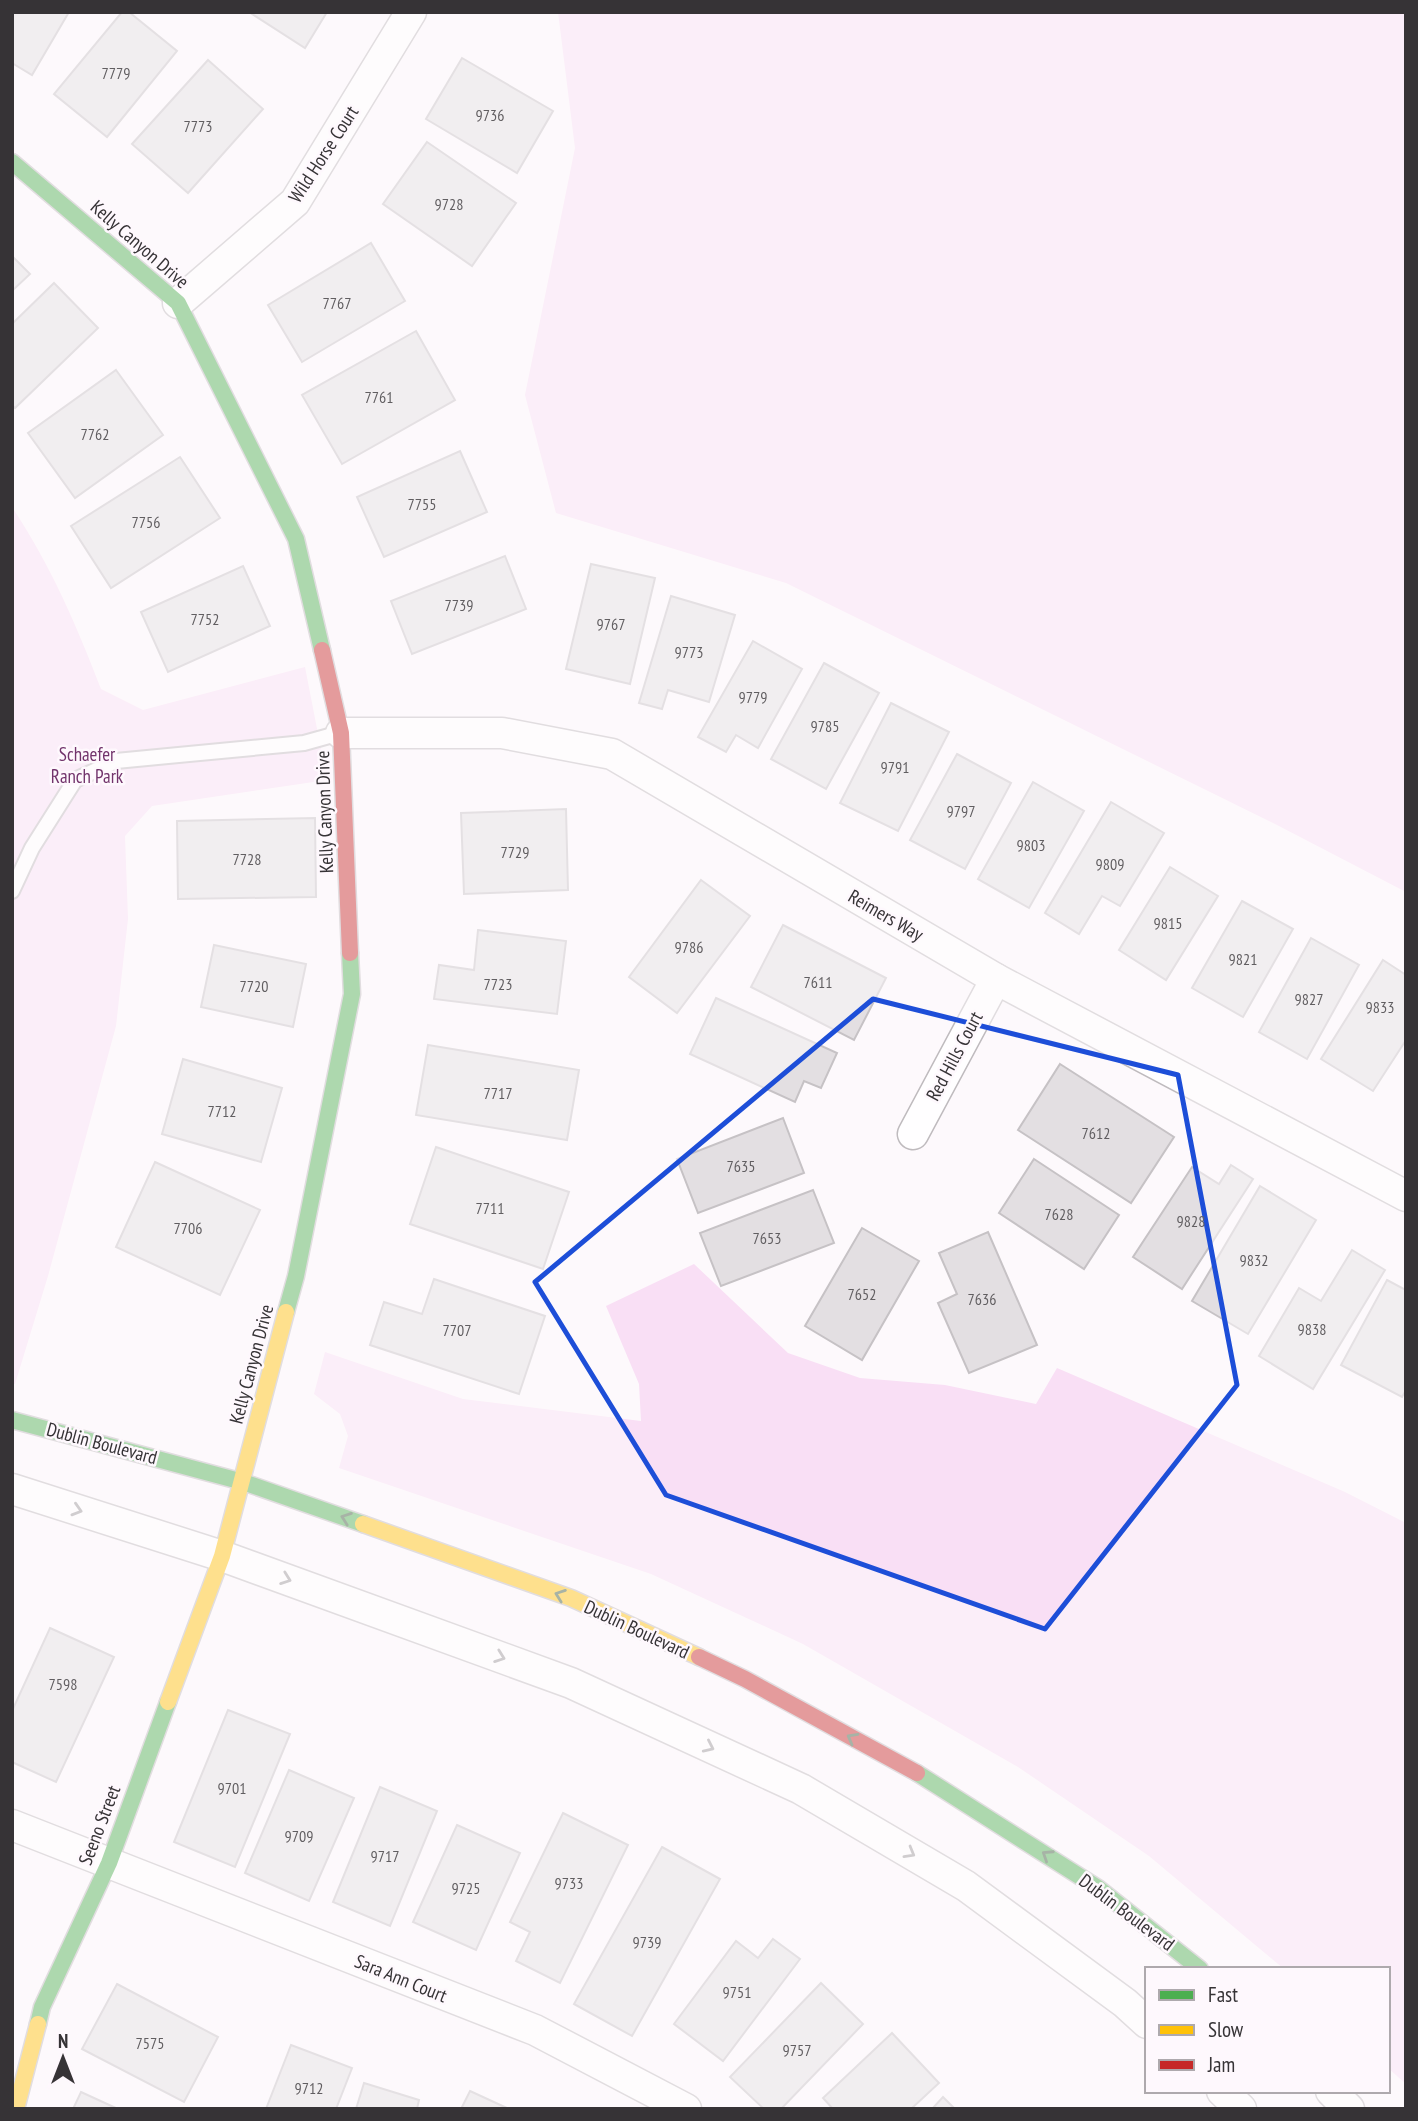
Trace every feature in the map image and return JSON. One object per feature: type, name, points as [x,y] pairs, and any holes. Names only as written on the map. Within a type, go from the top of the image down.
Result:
[{"type":"street","name":"Wild Horse Court","points":[[178,303],[295,202],[411,12]]},
{"type":"street","name":"Kelly Canyon Drive","points":[[12,162],[178,303],[296,539],[341,733],[352,993],[296,1276],[222,1556]]},
{"type":"street","name":"Reimers Way","points":[[341,733],[502,733],[612,754],[996,979],[1406,1196]]},
{"type":"street","name":"Red Hills Court","points":[[913,1134],[996,979]]},
{"type":"street","name":"Dublin Boulevard","points":[[12,1420],[243,1482],[571,1598],[745,1679],[937,1784],[1098,1888],[1197,1967]]},
{"type":"street","points":[[12,1489],[222,1556],[571,1683],[801,1789],[966,1886],[1125,2003],[1145,2021]]},
{"type":"street","name":"Seeno Street","points":[[16,2109],[42,2007],[109,1863],[222,1556]]},
{"type":"street","name":"Sara Ann Court","points":[[12,1825],[534,2031],[686,2109]]},
{"type":"street","points":[[1224,2093],[1241,2109]]},
{"type":"street","points":[[1333,2093],[1349,2109]]},
{"type":"lane","points":[[12,891],[32,848],[75,780],[116,761],[304,743],[341,733]]},
{"type":"highlighted area","points":[[873,999],[1178,1075],[1237,1385],[1045,1629],[666,1495],[535,1282]]},
{"type":"green space","points":[[558,12],[1406,12],[1406,892],[1277,825],[786,583],[556,513],[525,395],[575,148]]},
{"type":"green space","name":"Schaefer Ranch Park","points":[[12,507],[62,596],[101,689],[143,710],[305,667],[327,780],[152,806],[125,836],[128,919],[116,1026],[48,1276],[15,1384],[12,1384]]},
{"type":"green space","points":[[694,1264],[788,1353],[860,1378],[945,1385],[1036,1404],[1057,1368],[1345,1492],[1406,1523],[1406,2084],[1390,2070],[1390,1967],[1282,1967],[1149,1856],[1018,1767],[803,1644],[651,1574],[339,1468],[348,1436],[340,1414],[314,1394],[325,1352],[463,1399],[641,1421],[639,1384],[606,1306]]},
{"type":"building","points":[[12,12],[69,12],[32,75],[12,63]]},
{"type":"building","points":[[122,12],[129,12],[177,51],[107,137],[54,94]]},
{"type":"building","points":[[249,12],[327,12],[305,48]]},
{"type":"building","points":[[462,58],[553,111],[517,173],[426,119]]},
{"type":"building","points":[[208,60],[263,109],[188,193],[132,144]]},
{"type":"building","points":[[427,142],[516,203],[472,266],[383,204]]},
{"type":"building","points":[[371,243],[405,301],[302,362],[268,305]]},
{"type":"building","points":[[12,256],[30,274],[12,291]]},
{"type":"building","points":[[54,283],[98,328],[15,408],[12,405],[12,324]]},
{"type":"building","points":[[416,331],[455,400],[342,464],[302,395]]},
{"type":"building","points":[[116,370],[163,435],[75,498],[28,433]]},
{"type":"building","points":[[460,451],[487,512],[384,557],[357,497]]},
{"type":"building","points":[[180,457],[220,518],[111,588],[71,526]]},
{"type":"building","points":[[505,556],[526,609],[412,654],[391,601]]},
{"type":"building","points":[[591,564],[655,578],[630,684],[566,669]]},
{"type":"building","points":[[243,566],[270,626],[168,672],[141,612]]},
{"type":"building","points":[[671,596],[735,615],[709,702],[668,690],[662,709],[639,703]]},
{"type":"building","points":[[753,641],[802,669],[758,748],[736,735],[726,752],[698,737]]},
{"type":"building","points":[[824,663],[879,693],[826,789],[771,759]]},
{"type":"building","points":[[891,703],[949,732],[898,831],[840,803]]},
{"type":"building","points":[[957,754],[1011,783],[965,869],[910,840]]},
{"type":"building","points":[[1033,782],[1084,811],[1029,908],[978,879]]},
{"type":"building","points":[[1111,802],[1164,833],[1120,906],[1102,896],[1079,934],[1045,913]]},
{"type":"building","points":[[566,809],[568,890],[464,894],[461,813]]},
{"type":"building","points":[[315,818],[316,897],[178,899],[177,821]]},
{"type":"building","points":[[1170,867],[1218,896],[1166,980],[1119,950]]},
{"type":"building","points":[[701,880],[750,916],[677,1013],[629,977]]},
{"type":"building","points":[[1242,901],[1293,929],[1243,1017],[1192,988]]},
{"type":"building","points":[[783,925],[886,978],[854,1040],[751,987]]},
{"type":"building","points":[[478,930],[566,941],[557,1014],[434,999],[439,965],[474,970]]},
{"type":"building","points":[[1311,938],[1359,965],[1307,1059],[1259,1032]]},
{"type":"building","points":[[214,945],[306,964],[293,1027],[201,1007]]},
{"type":"building","points":[[1383,960],[1406,975],[1406,1040],[1373,1091],[1321,1059]]},
{"type":"building","points":[[716,998],[837,1053],[821,1088],[804,1081],[795,1102],[690,1054]]},
{"type":"building","points":[[428,1045],[579,1070],[567,1140],[416,1115]]},
{"type":"building","points":[[183,1059],[282,1088],[261,1162],[162,1134]]},
{"type":"building","points":[[1060,1064],[1174,1137],[1131,1203],[1018,1130]]},
{"type":"building","points":[[783,1118],[804,1173],[698,1213],[677,1159]]},
{"type":"building","points":[[436,1147],[569,1192],[543,1269],[410,1224]]},
{"type":"building","points":[[1034,1159],[1119,1215],[1084,1269],[999,1213]]},
{"type":"building","points":[[155,1162],[260,1210],[220,1295],[116,1247]]},
{"type":"building","points":[[1231,1165],[1253,1179],[1182,1289],[1133,1257],[1192,1167],[1219,1184]]},
{"type":"building","points":[[1260,1186],[1316,1220],[1248,1334],[1192,1301]]},
{"type":"building","points":[[813,1190],[834,1243],[721,1286],[700,1233]]},
{"type":"building","points":[[862,1228],[919,1261],[862,1360],[805,1326]]},
{"type":"building","points":[[988,1232],[1037,1345],[969,1373],[938,1303],[957,1294],[939,1253]]},
{"type":"building","points":[[1352,1250],[1385,1270],[1313,1389],[1259,1356],[1299,1288],[1321,1301]]},
{"type":"building","points":[[434,1279],[545,1316],[519,1394],[370,1345],[384,1302],[422,1314]]},
{"type":"building","points":[[1387,1280],[1406,1290],[1406,1390],[1402,1397],[1341,1365]]},
{"type":"building","points":[[50,1628],[114,1657],[56,1782],[12,1762],[12,1711]]},
{"type":"building","points":[[228,1710],[290,1734],[235,1867],[174,1842]]},
{"type":"building","points":[[289,1770],[354,1798],[309,1901],[245,1873]]},
{"type":"building","points":[[380,1787],[437,1811],[390,1926],[333,1902]]},
{"type":"building","points":[[563,1813],[628,1845],[560,1983],[516,1961],[530,1932],[510,1922]]},
{"type":"building","points":[[457,1825],[520,1853],[476,1950],[413,1922]]},
{"type":"building","points":[[662,1847],[720,1879],[632,2036],[574,2004]]},
{"type":"building","points":[[773,1939],[800,1959],[723,2061],[674,2024],[736,1941],[758,1958]]},
{"type":"building","points":[[821,1983],[863,2024],[781,2109],[764,2109],[730,2077]]},
{"type":"building","points":[[117,1984],[218,2037],[184,2102],[82,2049]]},
{"type":"building","points":[[892,2033],[939,2083],[911,2109],[833,2109],[823,2098]]},
{"type":"building","points":[[291,2045],[352,2068],[336,2109],[266,2109]]},
{"type":"building","points":[[364,2083],[419,2100],[417,2109],[356,2109]]},
{"type":"building","points":[[470,2091],[509,2109],[461,2109]]},
{"type":"building","points":[[81,2092],[118,2109],[73,2109]]},
{"type":"building","points":[[943,2097],[955,2109],[932,2109]]},
{"type":"traffic: fast","points":[[12,162],[178,303],[296,539],[322,650]]},
{"type":"traffic: fast","points":[[286,1312],[296,1276],[352,994],[350,953]]},
{"type":"traffic: fast","points":[[12,1420],[243,1482],[363,1524]]},
{"type":"traffic: fast","points":[[38,2024],[42,2007],[109,1863],[168,1702]]},
{"type":"traffic: fast","points":[[917,1773],[1098,1888],[1197,1967]]},
{"type":"traffic: slow","points":[[168,1702],[222,1556],[286,1312]]},
{"type":"traffic: slow","points":[[363,1524],[571,1598],[699,1657]]},
{"type":"traffic: slow","points":[[16,2109],[38,2024]]},
{"type":"traffic: jam","points":[[322,650],[341,733],[350,953]]},
{"type":"traffic: jam","points":[[699,1657],[745,1679],[917,1773]]}]
